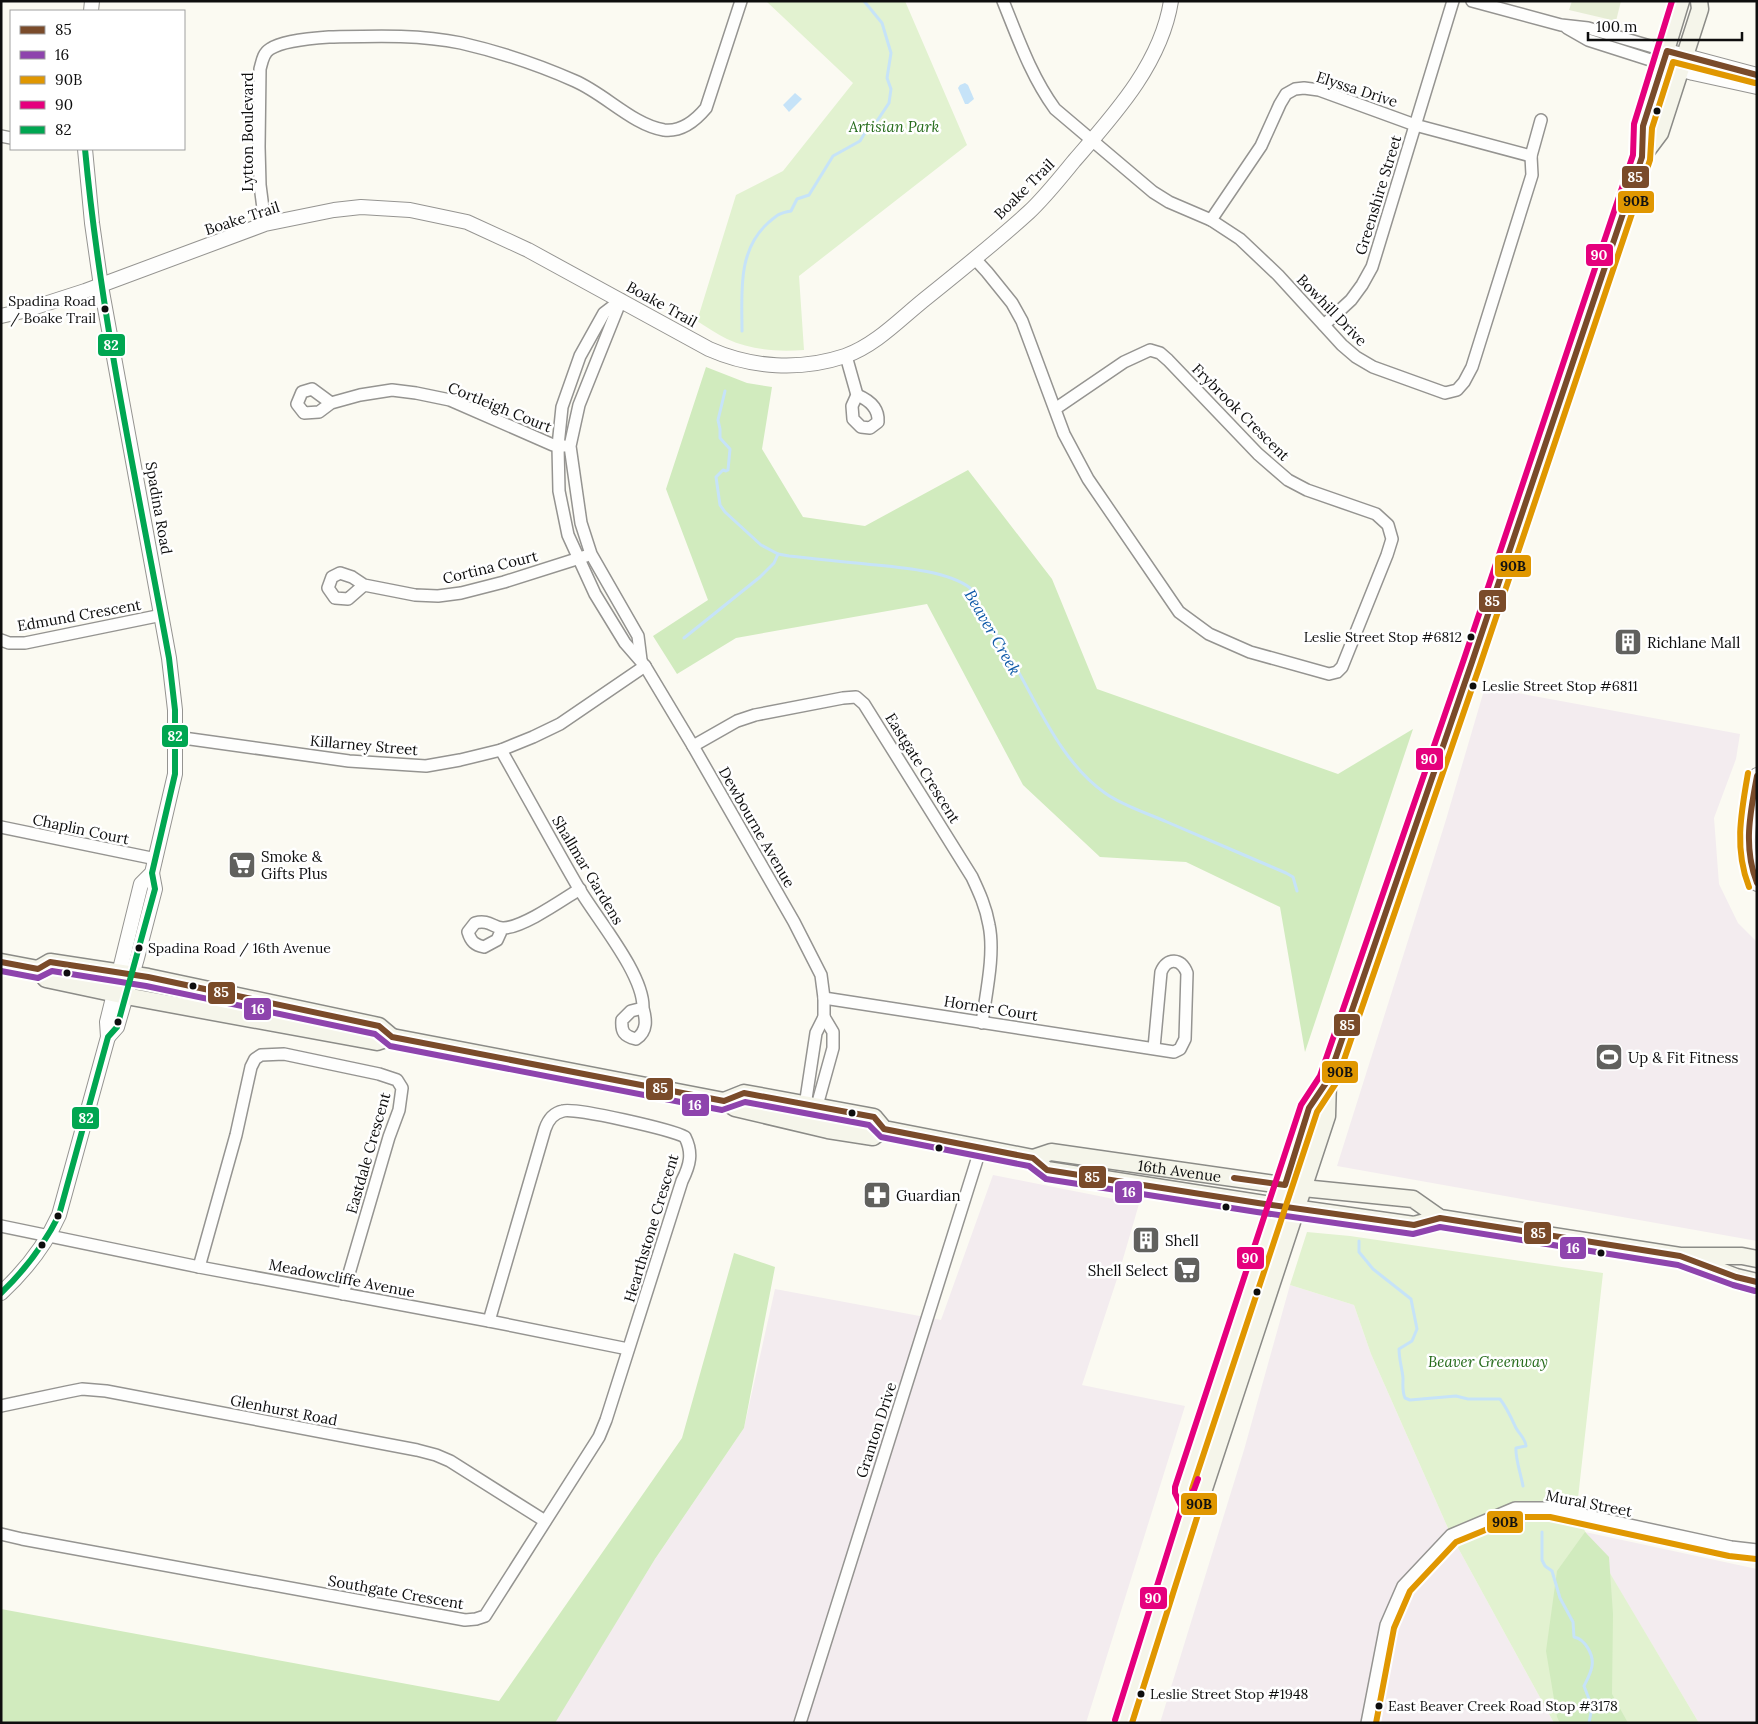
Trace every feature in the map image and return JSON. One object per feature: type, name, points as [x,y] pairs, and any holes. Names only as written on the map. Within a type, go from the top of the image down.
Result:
[{"type":"main road","points":[[1191,1506],[1183,1490],[1246,1296],[1309,1108],[1328,1080],[1476,653],[1642,156],[1644,126],[1681,1]]},
{"type":"main road","points":[[1642,156],[1660,133],[1700,9],[1699,1]]},
{"type":"main road","name":"16th Avenue","points":[[1,962],[38,969],[46,979],[120,994],[377,1042],[392,1037],[724,1100],[735,1108],[807,1125],[873,1137],[884,1129]]},
{"type":"main road","name":"16th Avenue","points":[[38,969],[50,962],[126,974],[379,1026],[392,1037]]},
{"type":"main road","points":[[1123,1723],[1191,1506],[1202,1495],[1327,1116],[1328,1080]]},
{"type":"main road","name":"16th Avenue","points":[[724,1100],[744,1093],[875,1117],[884,1129],[1033,1158],[1047,1170],[1277,1206],[1414,1225],[1440,1218],[1680,1256],[1742,1256],[1757,1259]]},
{"type":"main road","name":"16th Avenue","points":[[1033,1158],[1052,1152],[1303,1188],[1413,1199],[1440,1218]]},
{"type":"main road","name":"16th Avenue","points":[[1680,1256],[1736,1277],[1754,1280]]},
{"type":"street","name":"Lytton Boulevard","points":[[265,224],[260,185],[260,69],[263,58],[269,49],[283,44],[318,38],[384,36],[423,38],[461,43],[520,59],[576,81],[645,123],[667,130],[685,126],[706,108],[741,1]]},
{"type":"street","name":"Bowhill Drive","points":[[1003,1],[1033,74],[1055,109],[1153,192],[1169,202],[1211,220],[1240,239],[1262,259],[1342,345],[1356,357],[1374,367],[1445,393],[1457,390],[1472,367],[1532,174],[1531,156],[1541,120]]},
{"type":"street","name":"Boake Trail","points":[[1,316],[23,311],[101,286],[265,224],[334,210],[361,207],[410,210],[466,222],[528,250],[724,355],[763,365],[803,366],[846,356],[875,341],[1030,211],[1111,119],[1144,70],[1156,48],[1169,16],[1171,1]]},
{"type":"street","name":"Greenshire Street","points":[[1324,325],[1351,300],[1372,267],[1453,1]]},
{"type":"street","points":[[1472,1],[1561,25],[1588,28],[1665,58],[1757,87]]},
{"type":"street","points":[[1683,63],[1757,75]]},
{"type":"street","name":"Elyssa Drive","points":[[1211,220],[1261,146],[1286,94],[1295,89],[1319,90],[1415,125],[1531,156]]},
{"type":"street","name":"Spadina Road","points":[[1,1293],[38,1254],[50,1235],[59,1215],[108,1037],[116,1028],[120,994],[155,889],[154,866],[175,774],[175,710],[169,658],[101,286],[92,223],[85,150]]},
{"type":"street","name":"Frybrook Crescent","points":[[975,259],[1012,303],[1064,434],[1088,479],[1179,612],[1209,634],[1250,652],[1329,674],[1337,672],[1342,668],[1392,539],[1388,525],[1376,514],[1307,490],[1288,480],[1258,454],[1160,353],[1150,350],[1124,362],[1055,409]]},
{"type":"street","name":"Dewbourne Avenue","points":[[621,300],[564,446],[581,523],[591,554],[638,636],[643,663]]},
{"type":"street","name":"Dewbourne Avenue","points":[[621,300],[604,313],[580,356],[562,407],[564,446],[559,490],[568,536],[600,602],[625,643],[643,663],[693,746],[806,944],[821,975],[824,1017],[816,1033],[806,1099],[812,1106]]},
{"type":"street","points":[[846,356],[857,395]]},
{"type":"street","name":"Cortleigh Court","points":[[331,403],[360,395],[392,390],[416,393],[450,400],[564,446]]},
{"type":"street","name":"Cortina Court","points":[[364,586],[415,595],[438,596],[462,593],[591,554]]},
{"type":"street","name":"Edmund Crescent","points":[[1,640],[9,643],[25,643],[162,615]]},
{"type":"street","name":"Killarney Street","points":[[176,737],[349,761],[426,766],[501,750],[560,724],[643,663]]},
{"type":"street","name":"Eastgate Crescent","points":[[693,746],[737,721],[755,715],[843,698],[856,697],[864,704],[972,876],[984,902],[990,927],[990,948],[982,1023]]},
{"type":"street","name":"Shallmar Gardens","points":[[501,750],[580,889],[632,970],[643,997],[642,1008]]},
{"type":"street","points":[[1757,775],[1747,844],[1757,884]]},
{"type":"street","name":"Chaplin Court","points":[[1,828],[154,866]]},
{"type":"street","points":[[502,929],[520,924],[580,889]]},
{"type":"street","name":"Horner Court","points":[[824,998],[1174,1052],[1180,1049],[1185,1040],[1187,973],[1185,966],[1180,962],[1168,962],[1164,965],[1161,972],[1154,1048]]},
{"type":"street","name":"Dewbourne Avenue","points":[[807,1125],[812,1106],[818,1102],[833,1048],[833,1032],[824,1017]]},
{"type":"street","name":"Eastdale Crescent","points":[[199,1267],[236,1134],[251,1067],[255,1059],[261,1055],[284,1054],[379,1074],[397,1080],[402,1088],[400,1110],[389,1137],[342,1294]]},
{"type":"street","name":"Hearthstone Crescent","points":[[489,1321],[548,1122],[552,1116],[564,1110],[580,1111],[678,1133],[685,1137],[690,1146],[688,1168],[682,1180],[647,1295],[628,1349]]},
{"type":"street","name":"Granton Drive","points":[[800,1723],[981,1147]]},
{"type":"street","name":"Meadowcliffe Avenue","points":[[1,1226],[199,1267],[628,1349]]},
{"type":"street","name":"Southgate Crescent","points":[[1,1534],[465,1620],[476,1619],[485,1616],[490,1610],[599,1437],[615,1395],[628,1349]]},
{"type":"street","name":"Glenhurst Road","points":[[1,1406],[74,1390],[106,1391],[411,1448],[450,1461],[545,1521]]},
{"type":"street","name":"Mural Street","points":[[1367,1723],[1386,1625],[1403,1586],[1451,1535],[1515,1508],[1551,1508],[1731,1547],[1757,1550]]},
{"type":"shaded area","points":[[1485,687],[1740,734],[1736,759],[1714,818],[1719,884],[1738,923],[1757,942],[1757,1241],[1337,1166],[1445,823]]},
{"type":"shaded area","points":[[993,1175],[1139,1204],[1118,1276],[1082,1385],[1185,1406],[1086,1723],[554,1723],[655,1559],[744,1428],[775,1289],[941,1320]]},
{"type":"shaded area","points":[[1290,1285],[1354,1305],[1371,1354],[1451,1535],[1554,1723],[1160,1723],[1244,1450]]},
{"type":"shaded area","points":[[1585,1532],[1757,1569],[1757,1723],[1699,1723]]},
{"type":"green space","name":"Artisian Park","points":[[766,1],[905,1],[967,145],[799,276],[804,350],[784,351],[745,346],[727,339],[697,321],[736,195],[783,171],[853,83]]},
{"type":"green space","points":[[1572,1],[1621,1],[1616,21],[1569,10]]},
{"type":"green space","points":[[706,367],[747,383],[772,387],[762,449],[803,517],[865,526],[968,470],[1052,579],[1097,689],[1338,774],[1413,729],[1305,1052],[1280,907],[1186,862],[1100,857],[1023,785],[927,604],[736,638],[677,674],[653,636],[708,600],[666,489]]},
{"type":"green space","name":"Beaver Greenway","points":[[1307,1232],[1350,1236],[1603,1273],[1576,1516],[1699,1723],[1554,1723],[1451,1535],[1371,1354],[1354,1305],[1290,1285]]},
{"type":"green space","points":[[734,1253],[775,1267],[744,1428],[655,1559],[555,1723],[1,1723],[1,1609],[499,1701],[682,1438]]},
{"type":"green space","points":[[1585,1532],[1609,1557],[1613,1614],[1612,1694],[1628,1723],[1560,1723],[1557,1717],[1546,1651],[1557,1571]]},
{"type":"water","points":[[965,83],[968,85],[974,99],[968,104],[965,104],[958,88]]},
{"type":"water","points":[[795,93],[802,99],[789,112],[783,105]]},
{"type":"waterway","name":"Beaver Creek","points":[[742,331],[743,273],[746,259],[758,234],[776,216],[791,211],[797,199],[809,195],[833,156],[860,141],[866,131],[875,124],[889,103],[891,89],[887,78],[891,53],[882,23],[864,1]]},
{"type":"waterway","name":"Beaver Creek","points":[[725,391],[718,420],[720,438],[730,449],[728,470],[723,470],[716,477],[720,505],[725,512],[761,545],[778,554],[789,556],[906,568],[935,573],[960,582],[970,588],[1042,716],[1064,750],[1090,781],[1112,798],[1127,806],[1286,873],[1293,877],[1297,891]]},
{"type":"waterway","points":[[684,638],[760,577],[774,563],[778,554]]},
{"type":"waterway","name":"Beaver Creek","points":[[1359,1241],[1359,1252],[1373,1269],[1411,1299],[1417,1329],[1412,1341],[1399,1349],[1405,1398],[1410,1400],[1456,1396],[1468,1399],[1500,1399],[1526,1446],[1516,1448],[1523,1486]]},
{"type":"waterway","name":"Beaver Creek","points":[[1542,1532],[1542,1560],[1545,1566],[1552,1571],[1560,1598],[1573,1622],[1574,1637],[1585,1644],[1592,1657],[1591,1669],[1584,1686],[1592,1707],[1589,1723]]},
{"type":"transit line","name":"90","points":[[1183,1510],[1175,1493],[1175,1487],[1301,1105],[1320,1076],[1464,659],[1633,155],[1634,124],[1672,1]]},
{"type":"transit line","name":"85","points":[[1234,1178],[1285,1185],[1309,1108],[1328,1080],[1472,662],[1642,157],[1643,126],[1667,51],[1757,75]]},
{"type":"transit line","name":"90B","points":[[1132,1723],[1200,1508],[1192,1489],[1317,1112],[1336,1083],[1480,665],[1650,160],[1652,128],[1673,62],[1755,83]]},
{"type":"transit line","name":"82","points":[[1,1293],[33,1257],[59,1215],[108,1037],[117,1027],[155,889],[152,873],[175,774],[175,710],[169,658],[110,341],[85,150]]},
{"type":"transit line","name":"90B","points":[[1748,773],[1741,817],[1740,845],[1744,873],[1749,887]]},
{"type":"transit line","name":"85","points":[[1757,776],[1749,830],[1750,857],[1757,883]]},
{"type":"transit line","name":"85","points":[[1,962],[38,969],[50,962],[148,977],[379,1026],[392,1037],[724,1101],[744,1093],[874,1117],[884,1129],[1033,1158],[1047,1170],[1414,1225],[1440,1218],[1680,1256],[1736,1277],[1757,1282]]},
{"type":"transit line","name":"16","points":[[1,971],[38,978],[52,971],[146,986],[375,1034],[390,1046],[722,1110],[745,1102],[869,1125],[881,1137],[1029,1166],[1046,1179],[1413,1234],[1440,1227],[1678,1265],[1755,1291]]},
{"type":"transit line","name":"90","points":[[1115,1720],[1183,1503],[1194,1490],[1198,1479]]},
{"type":"transit line","name":"90B","points":[[1376,1723],[1394,1628],[1410,1591],[1456,1542],[1517,1517],[1550,1517],[1729,1556],[1756,1559]]},
{"type":"place","name":"Spadina Road / Boake Trail","points":[[105,309]]},
{"type":"place","name":"Leslie Street Stop #6812","points":[[1471,637]]},
{"type":"place","name":"Richlane Mall","points":[[1628,642]]},
{"type":"place","name":"Leslie Street Stop #6811","points":[[1473,686]]},
{"type":"place","name":"Smoke & Gifts Plus","points":[[242,865]]},
{"type":"place","name":"Spadina Road / 16th Avenue","points":[[139,948]]},
{"type":"place","name":"Up & Fit Fitness","points":[[1609,1057]]},
{"type":"place","name":"Guardian","points":[[877,1195]]},
{"type":"place","name":"Shell","points":[[1146,1240]]},
{"type":"place","name":"Shell Select","points":[[1187,1270]]},
{"type":"place","name":"Leslie Street Stop #1948","points":[[1141,1694]]},
{"type":"place","name":"East Beaver Creek Road Stop #3178","points":[[1379,1706]]}]
